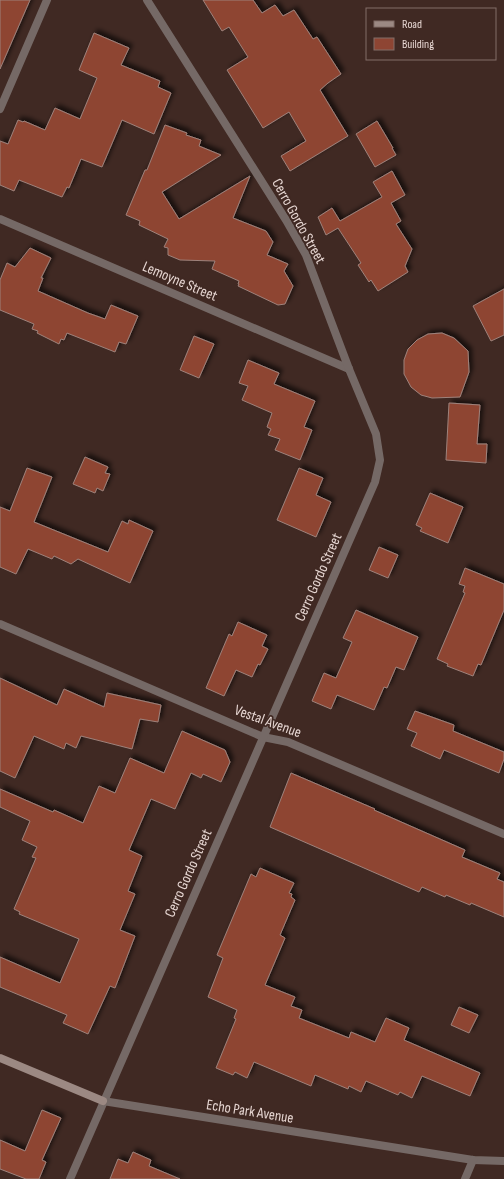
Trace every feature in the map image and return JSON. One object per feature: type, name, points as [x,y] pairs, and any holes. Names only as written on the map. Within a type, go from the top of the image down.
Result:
[{"type":"street","points":[[0,109],[47,0]]},
{"type":"street","name":"Cerro Gordo Street","points":[[70,1179],[375,482],[380,460],[376,434],[302,250],[286,220],[147,0]]},
{"type":"street","name":"Lemoyne Street","points":[[0,219],[350,369]]},
{"type":"street","name":"Vestal Avenue","points":[[0,624],[263,737],[288,742],[504,834]]},
{"type":"street","name":"Echo Park Avenue","points":[[0,1058],[103,1101],[473,1160],[504,1161]]},
{"type":"street","points":[[465,1179],[473,1160]]},
{"type":"building","points":[[0,0],[30,0],[0,69]]},
{"type":"building","points":[[203,0],[253,0],[262,13],[275,5],[283,16],[294,10],[313,39],[317,37],[341,74],[320,90],[348,136],[290,171],[281,156],[306,141],[289,112],[263,128],[227,70],[248,57],[229,27],[222,31]]},
{"type":"building","points":[[94,33],[129,48],[121,65],[160,81],[158,87],[171,93],[154,134],[122,120],[102,167],[81,159],[69,188],[67,187],[62,197],[19,180],[14,191],[0,185],[0,141],[8,144],[18,120],[45,130],[55,108],[80,119],[97,78],[79,70]]},
{"type":"building","points":[[377,121],[396,155],[375,167],[356,134]]},
{"type":"building","points":[[165,125],[201,140],[199,146],[221,155],[162,192],[179,219],[250,176],[233,218],[266,231],[273,242],[267,255],[288,264],[284,271],[293,286],[285,304],[278,305],[238,286],[239,281],[212,269],[215,261],[180,260],[168,255],[168,248],[164,247],[168,239],[139,225],[140,221],[126,215],[145,170],[147,170]]},
{"type":"building","points":[[392,171],[405,195],[391,203],[401,221],[396,224],[412,249],[405,266],[408,272],[378,291],[371,280],[369,282],[358,265],[361,263],[338,228],[326,235],[318,217],[332,208],[340,221],[382,197],[373,182]]},
{"type":"building","points":[[30,248],[51,258],[41,278],[43,278],[38,291],[105,319],[111,305],[138,316],[126,344],[119,342],[115,352],[67,333],[64,340],[61,339],[59,344],[32,329],[34,324],[0,310],[0,280],[7,263],[15,267]]},
{"type":"building","points":[[504,289],[504,335],[491,341],[473,306]]},
{"type":"building","points":[[442,333],[454,338],[468,351],[469,372],[460,397],[432,398],[421,395],[411,387],[404,374],[404,360],[408,349],[417,340],[428,334]]},
{"type":"building","points":[[194,336],[214,344],[199,378],[180,370]]},
{"type":"building","points":[[248,360],[279,373],[274,384],[315,401],[304,427],[312,430],[300,460],[275,450],[280,439],[268,435],[271,429],[267,427],[272,413],[242,400],[248,386],[239,383]]},
{"type":"building","points":[[449,403],[480,405],[477,444],[487,444],[486,463],[446,460]]},
{"type":"building","points":[[85,457],[108,467],[105,473],[110,474],[103,491],[97,488],[95,493],[73,484]]},
{"type":"building","points":[[27,468],[52,477],[34,522],[108,552],[122,521],[128,524],[129,520],[153,531],[130,583],[78,559],[71,564],[54,556],[52,559],[28,549],[16,574],[0,567],[0,507],[10,511]]},
{"type":"building","points":[[299,468],[323,478],[316,495],[331,502],[316,537],[277,520]]},
{"type":"building","points":[[430,493],[463,507],[448,543],[420,531],[422,528],[416,525]]},
{"type":"building","points":[[379,547],[398,555],[388,578],[369,570]]},
{"type":"building","points":[[465,568],[504,584],[504,610],[481,665],[478,664],[473,676],[447,666],[448,664],[437,659],[465,593],[463,592],[465,586],[459,584]]},
{"type":"building","points":[[356,610],[418,637],[404,670],[396,667],[387,688],[384,687],[374,710],[337,695],[331,709],[312,701],[324,673],[336,678],[352,642],[343,638]]},
{"type":"building","points":[[238,622],[267,635],[262,646],[268,649],[260,665],[258,664],[252,677],[236,670],[224,696],[206,688],[229,634],[232,636]]},
{"type":"building","points":[[0,678],[57,705],[64,689],[104,707],[107,693],[161,705],[158,722],[140,719],[132,749],[81,736],[76,748],[66,743],[64,749],[34,736],[15,778],[0,771]]},
{"type":"building","points":[[415,711],[454,725],[453,731],[504,752],[504,759],[499,773],[444,750],[440,759],[411,746],[417,733],[407,729]]},
{"type":"building","points":[[182,731],[225,750],[230,762],[221,782],[203,774],[201,778],[191,773],[175,809],[151,799],[129,850],[142,856],[128,891],[135,894],[120,930],[135,936],[115,988],[110,986],[88,1034],[63,1023],[67,1015],[0,987],[0,957],[60,983],[79,939],[19,914],[20,912],[14,909],[36,858],[32,857],[37,847],[22,840],[30,821],[0,807],[0,789],[83,823],[99,786],[115,793],[130,758],[164,773]]},
{"type":"building","points":[[291,773],[465,850],[462,857],[500,873],[497,879],[504,882],[504,917],[471,903],[470,905],[446,895],[445,897],[422,887],[419,892],[270,827]]},
{"type":"building","points":[[260,868],[294,883],[289,893],[292,894],[291,897],[295,900],[280,935],[285,938],[265,985],[295,997],[291,1006],[302,1010],[299,1018],[349,1038],[351,1032],[375,1042],[386,1018],[409,1028],[404,1040],[480,1073],[470,1096],[422,1076],[412,1098],[400,1092],[398,1095],[366,1081],[361,1092],[349,1086],[348,1089],[315,1075],[311,1086],[254,1062],[247,1078],[235,1072],[233,1075],[216,1068],[236,1019],[234,1018],[237,1010],[208,997],[223,958],[217,955],[251,874],[256,877]]},
{"type":"building","points":[[459,1007],[478,1015],[469,1033],[451,1025]]},
{"type":"building","points":[[42,1110],[61,1118],[42,1160],[46,1162],[39,1179],[26,1179],[0,1169],[0,1140],[25,1151]]},
{"type":"building","points":[[133,1152],[151,1160],[149,1166],[180,1179],[110,1179],[118,1159],[128,1163]]}]
